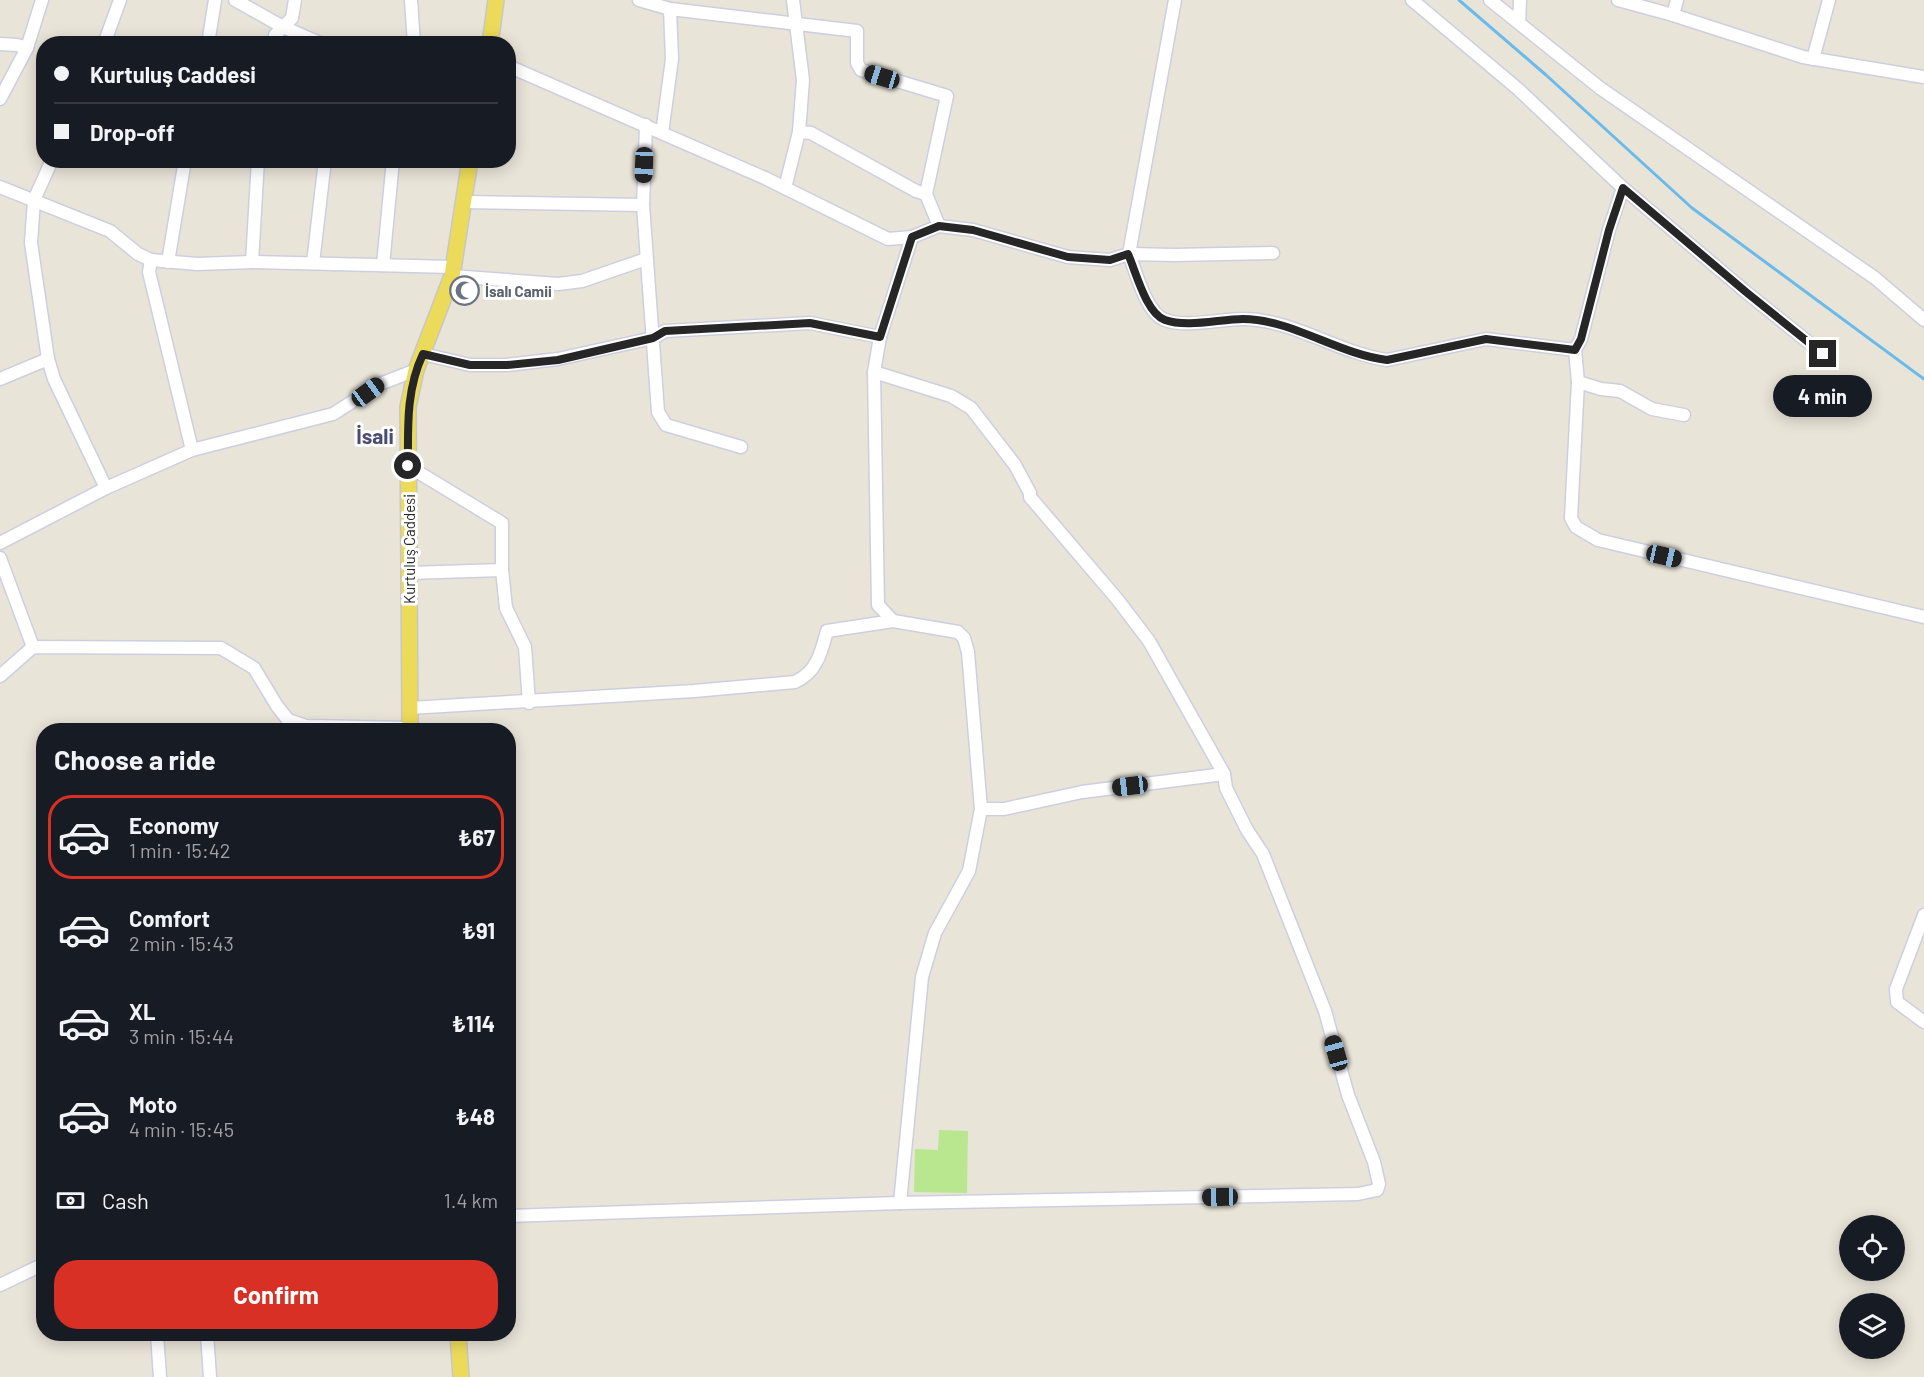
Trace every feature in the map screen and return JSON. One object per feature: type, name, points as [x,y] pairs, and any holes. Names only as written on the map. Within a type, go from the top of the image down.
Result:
[{"type":"main road","points":[[491,36],[496,0]]},
{"type":"main road","name":"Kurtuluş Caddesi","points":[[410,723],[408,407],[416,370],[453,271],[469,168]]},
{"type":"main road","points":[[458,1341],[461,1377]]},
{"type":"street","points":[[0,99],[27,48],[42,0]]},
{"type":"street","points":[[107,36],[120,0]]},
{"type":"street","points":[[209,36],[215,0]]},
{"type":"street","points":[[235,0],[304,36]]},
{"type":"street","points":[[275,36],[292,18],[295,0]]},
{"type":"street","points":[[411,0],[413,36]]},
{"type":"street","points":[[639,0],[856,31],[857,63],[861,70],[947,96],[926,194],[939,226]]},
{"type":"street","points":[[785,188],[799,132],[803,80],[793,0]]},
{"type":"street","points":[[1175,0],[1128,254],[1151,309],[1164,320],[1189,322],[1243,319],[1262,321],[1315,336],[1347,351],[1387,360],[1486,339],[1575,350]]},
{"type":"street","points":[[1412,0],[1518,89],[1623,188],[1823,354]]},
{"type":"street","points":[[1490,0],[1600,88],[1875,278],[1924,320]]},
{"type":"street","points":[[1519,23],[1520,0]]},
{"type":"street","points":[[1618,0],[1813,59],[1924,77]]},
{"type":"street","points":[[1673,15],[1677,0]]},
{"type":"street","points":[[1813,59],[1829,0]]},
{"type":"street","points":[[662,133],[678,6]]},
{"type":"street","points":[[0,44],[27,48]]},
{"type":"street","points":[[516,69],[785,188],[888,239],[912,237],[939,226],[973,230],[1068,257],[1110,260],[1128,254],[1273,254]]},
{"type":"street","points":[[646,125],[643,205],[658,412],[666,425],[741,447]]},
{"type":"street","points":[[799,132],[811,133],[916,191],[926,194]]},
{"type":"street","points":[[48,168],[34,200],[31,243],[48,359],[54,379],[106,488]]},
{"type":"street","points":[[168,262],[184,168]]},
{"type":"street","points":[[252,262],[258,168]]},
{"type":"street","points":[[313,263],[324,168]]},
{"type":"street","points":[[383,265],[392,168]]},
{"type":"street","points":[[0,187],[110,231],[138,254],[151,260],[168,262],[383,265],[558,284],[582,281],[646,259]]},
{"type":"street","points":[[1623,188],[1609,230],[1581,339],[1575,350],[1578,382],[1571,518],[1576,527],[1598,540],[1924,617]]},
{"type":"street","points":[[463,202],[643,205]]},
{"type":"street","points":[[893,621],[878,605],[874,372],[880,337],[912,237]]},
{"type":"street","points":[[151,260],[149,272],[192,450]]},
{"type":"street","points":[[423,354],[470,365],[507,365],[558,360],[653,338],[665,331],[810,323],[880,337]]},
{"type":"street","points":[[0,379],[48,359]]},
{"type":"street","points":[[0,543],[106,488],[192,450],[333,414],[380,384],[416,370]]},
{"type":"street","points":[[516,1216],[900,1203],[1358,1194],[1377,1190],[1379,1184],[1374,1162],[1348,1095],[1324,1011],[1263,854],[1247,830],[1226,788],[1224,774],[1149,641],[1118,599],[1030,497],[1015,465],[971,408],[951,396],[874,372]]},
{"type":"street","points":[[1578,382],[1620,392],[1652,409],[1684,415]]},
{"type":"street","points":[[408,466],[502,523],[502,570],[506,608],[525,647],[529,703]]},
{"type":"street","points":[[0,558],[33,647]]},
{"type":"street","points":[[409,573],[502,570]]},
{"type":"street","points":[[410,708],[694,692],[795,682],[805,677],[813,669],[827,631],[893,621],[958,632],[964,638],[968,652],[981,809],[969,871],[935,933],[922,978],[900,1203]]},
{"type":"street","points":[[0,676],[33,647],[221,648],[254,668],[277,706],[288,720],[297,723]]},
{"type":"street","points":[[981,809],[1004,809],[1082,792],[1224,774]]},
{"type":"street","points":[[1924,915],[1896,989],[1897,1002],[1924,1022]]},
{"type":"street","points":[[0,1285],[36,1268]]},
{"type":"street","points":[[157,1341],[160,1377]]},
{"type":"street","points":[[207,1341],[210,1377]]},
{"type":"green space","points":[[939,1130],[968,1131],[967,1193],[914,1192],[915,1149],[938,1150]]},
{"type":"waterway","points":[[1459,0],[1546,75],[1692,208],[1924,379]]},
{"type":"place","name":"İsalı Camii","points":[[464,291]]},
{"type":"district","name":"İsali","points":[[375,435]]},
{"type":"route","points":[[408,466],[408,407],[416,370],[423,354],[470,365],[507,365],[558,360],[653,338],[665,331],[810,323],[880,337],[912,237],[939,226],[973,230],[1068,257],[1110,260],[1128,254],[1151,309],[1164,320],[1189,322],[1243,319],[1262,321],[1315,336],[1347,351],[1387,360],[1486,339],[1575,350],[1581,339],[1609,230],[1623,188],[1823,354]]}]
